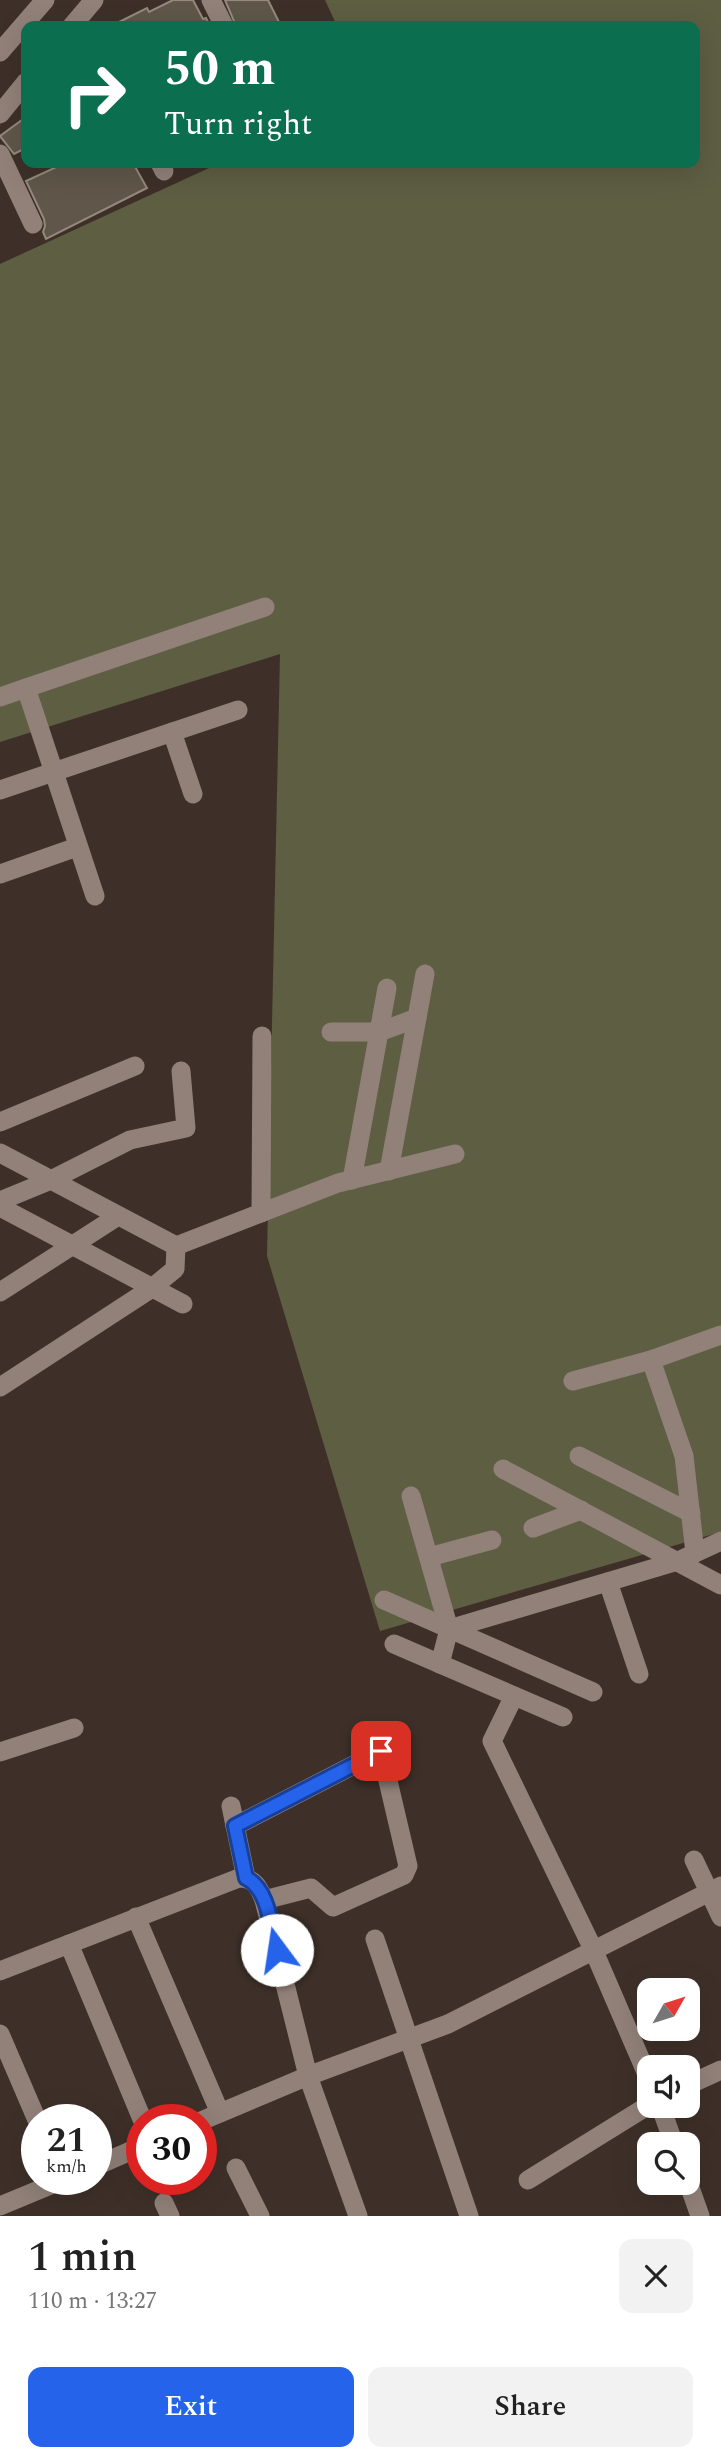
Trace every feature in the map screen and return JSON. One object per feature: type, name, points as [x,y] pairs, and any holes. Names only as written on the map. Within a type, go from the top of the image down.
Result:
[{"type":"street","points":[[27,21],[45,0]]},
{"type":"street","points":[[211,0],[222,21]]},
{"type":"street","points":[[0,52],[21,28]]},
{"type":"street","points":[[0,114],[21,88]]},
{"type":"street","points":[[0,154],[33,224]]},
{"type":"street","points":[[0,697],[265,607]]},
{"type":"street","points":[[26,688],[95,896]]},
{"type":"street","points":[[0,790],[238,710]]},
{"type":"street","points":[[172,732],[192,794]]},
{"type":"street","points":[[0,874],[77,847]]},
{"type":"street","points":[[389,1171],[425,974]]},
{"type":"street","points":[[352,1180],[387,988]]},
{"type":"street","points":[[331,1032],[379,1032],[417,1018]]},
{"type":"street","points":[[261,1213],[262,1036]]},
{"type":"street","points":[[0,1122],[135,1066]]},
{"type":"street","points":[[0,1201],[51,1180],[130,1140],[186,1128],[181,1071]]},
{"type":"street","points":[[368,1092],[405,1083]]},
{"type":"street","points":[[0,1153],[176,1246],[352,1180],[455,1154]]},
{"type":"street","points":[[0,1207],[183,1304]]},
{"type":"street","points":[[0,1292],[118,1216]]},
{"type":"street","points":[[0,1387],[152,1288],[175,1269],[176,1246]]},
{"type":"street","points":[[573,1381],[651,1360],[721,1335]]},
{"type":"street","points":[[651,1360],[684,1456],[691,1513],[687,1557]]},
{"type":"street","points":[[579,1457],[691,1513]]},
{"type":"street","points":[[503,1469],[581,1510],[687,1557],[721,1585]]},
{"type":"street","points":[[411,1496],[449,1629],[439,1664]]},
{"type":"street","points":[[533,1528],[581,1510]]},
{"type":"street","points":[[429,1557],[492,1540]]},
{"type":"street","points":[[449,1629],[687,1557],[721,1541]]},
{"type":"street","points":[[608,1582],[639,1674]]},
{"type":"street","points":[[384,1600],[593,1692]]},
{"type":"street","points":[[394,1644],[563,1717]]},
{"type":"street","points":[[514,1696],[492,1741],[593,1949],[639,2055]]},
{"type":"street","points":[[0,1752],[74,1728]]},
{"type":"street","points":[[235,1826],[381,1751],[408,1866],[404,1875],[333,1907],[311,1888],[264,1900]]},
{"type":"street","points":[[230,1806],[246,1878]]},
{"type":"street","points":[[694,1860],[716,1889],[721,1917]]},
{"type":"street","points":[[0,1971],[239,1878],[246,1878],[258,1886],[264,1900],[308,2076],[356,2215]]},
{"type":"street","points":[[217,2114],[407,2037],[448,2024],[716,1889]]},
{"type":"street","points":[[136,1917],[205,2104]]},
{"type":"street","points":[[374,1939],[469,2216]]},
{"type":"street","points":[[69,1944],[136,2104]]},
{"type":"street","points":[[0,2034],[30,2104]]},
{"type":"street","points":[[700,2080],[721,2070]]},
{"type":"street","points":[[528,2180],[637,2112]]},
{"type":"street","points":[[236,2168],[260,2216]]},
{"type":"street","points":[[0,2206],[26,2195]]},
{"type":"street","points":[[693,2195],[700,2216]]},
{"type":"green space","points":[[325,0],[721,0],[721,1532],[380,1631],[267,1256],[280,654],[0,742],[0,264],[209,168],[700,168],[700,21],[335,21]]},
{"type":"building","points":[[173,0],[193,0],[203,19],[206,18],[208,21],[121,21],[147,8],[149,12]]},
{"type":"building","points":[[225,0],[268,0],[278,21],[234,21]]},
{"type":"building","points":[[21,121],[21,150],[14,154],[0,136]]},
{"type":"building","points":[[54,168],[136,168],[147,188],[46,239],[43,232],[44,219],[26,181]]},
{"type":"route","points":[[277,1950],[258,1886],[246,1878],[235,1826],[381,1751]]}]
